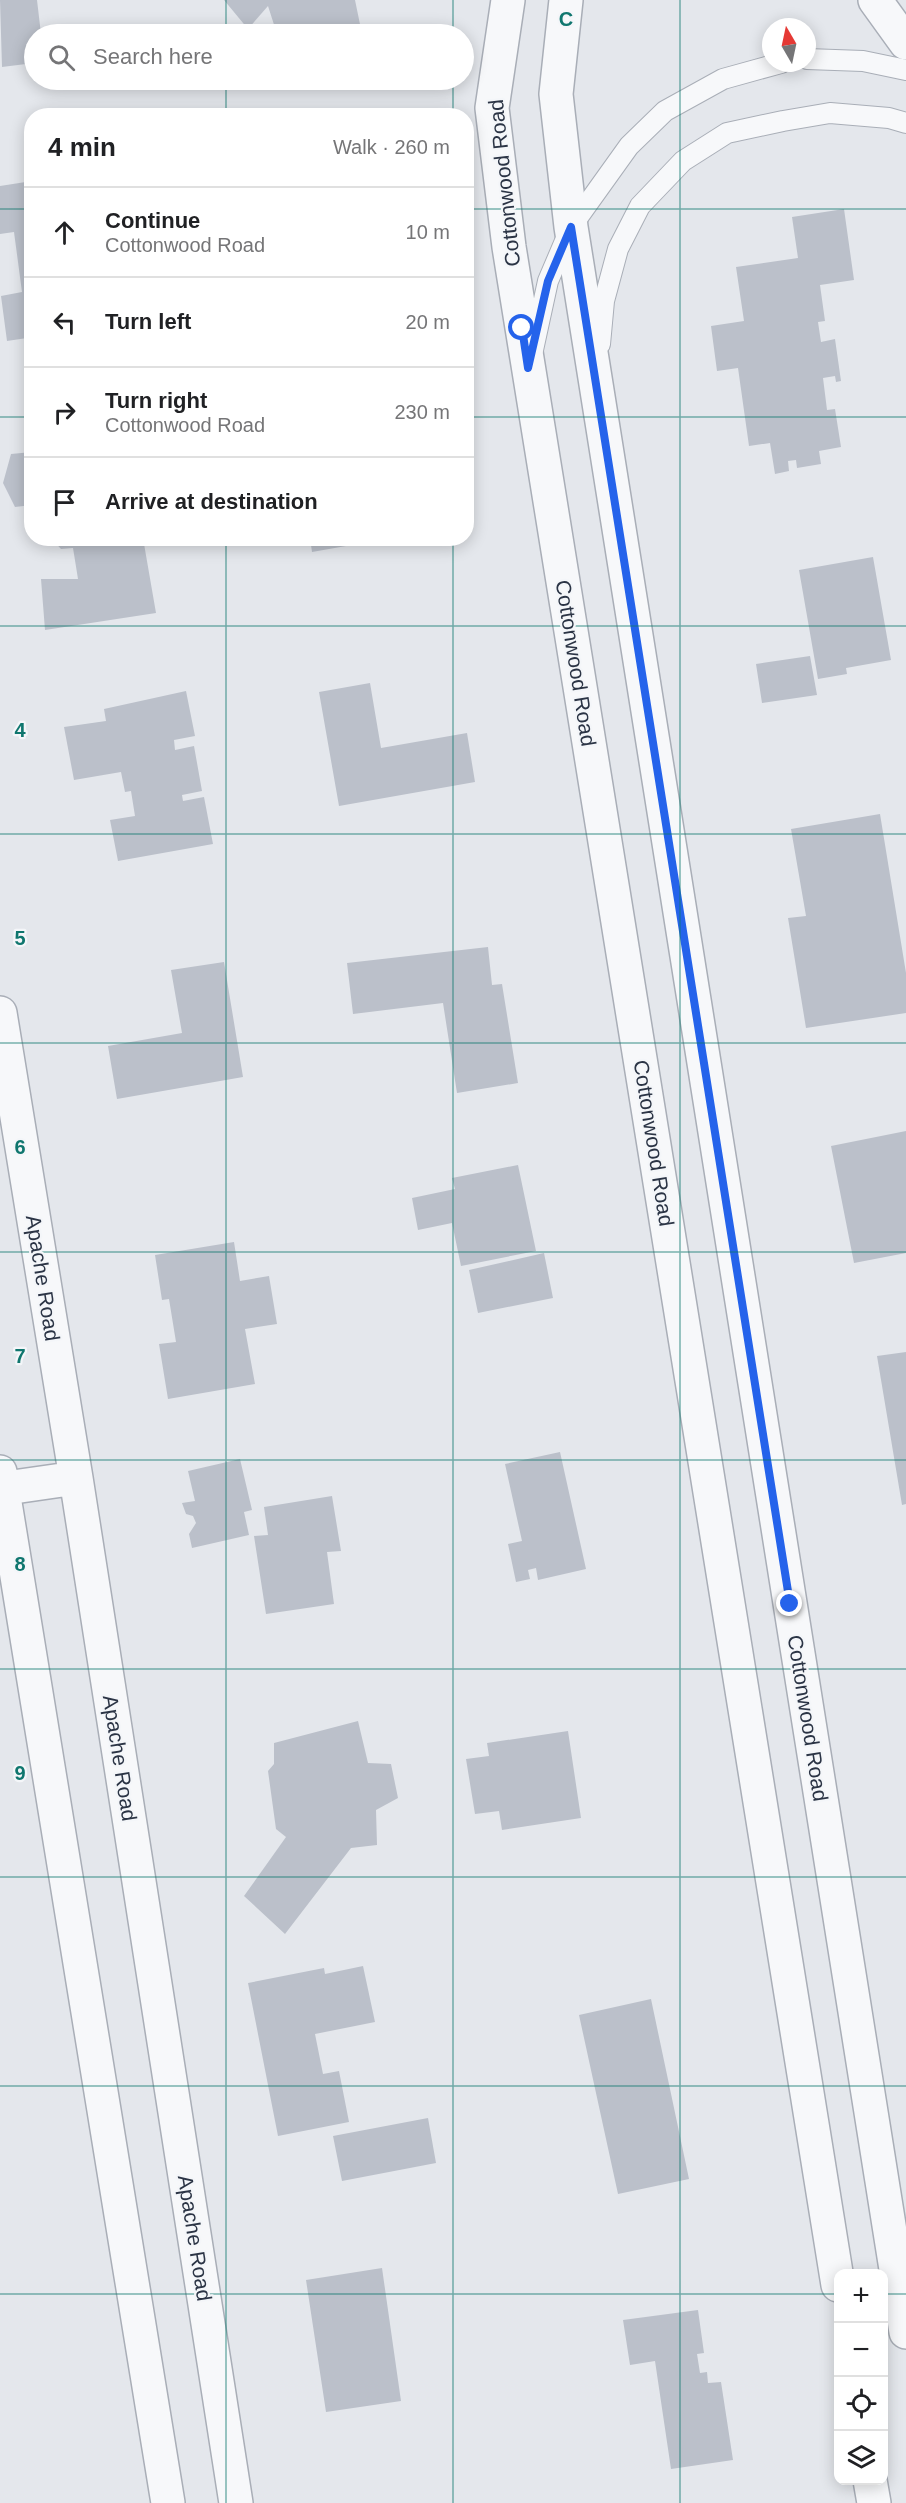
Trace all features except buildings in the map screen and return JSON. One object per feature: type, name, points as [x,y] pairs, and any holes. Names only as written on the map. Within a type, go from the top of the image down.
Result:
[{"type":"street","name":"Cottonwood Road","points":[[508,0],[492,108],[509,247],[835,2269]]},
{"type":"street","name":"Cottonwood Road","points":[[566,0],[556,94],[571,227],[906,2332]]},
{"type":"street","points":[[875,0],[906,43]]},
{"type":"street","name":"Apache Road","points":[[0,1014],[76,1478],[236,2503]]},
{"type":"street","points":[[76,1478],[1,1483],[168,2503]]},
{"type":"street","points":[[871,2485],[874,2503]]},
{"type":"lane","points":[[816,59],[862,61],[906,70]]},
{"type":"lane","points":[[528,368],[548,281],[571,227],[629,146],[665,111],[723,79],[762,68]]},
{"type":"lane","points":[[596,383],[604,301],[618,249],[640,206],[683,161],[727,133],[783,121],[830,113],[889,118],[906,123]]},
{"type":"route","points":[[522,328],[528,368],[548,281],[571,227],[790,1604]]}]
